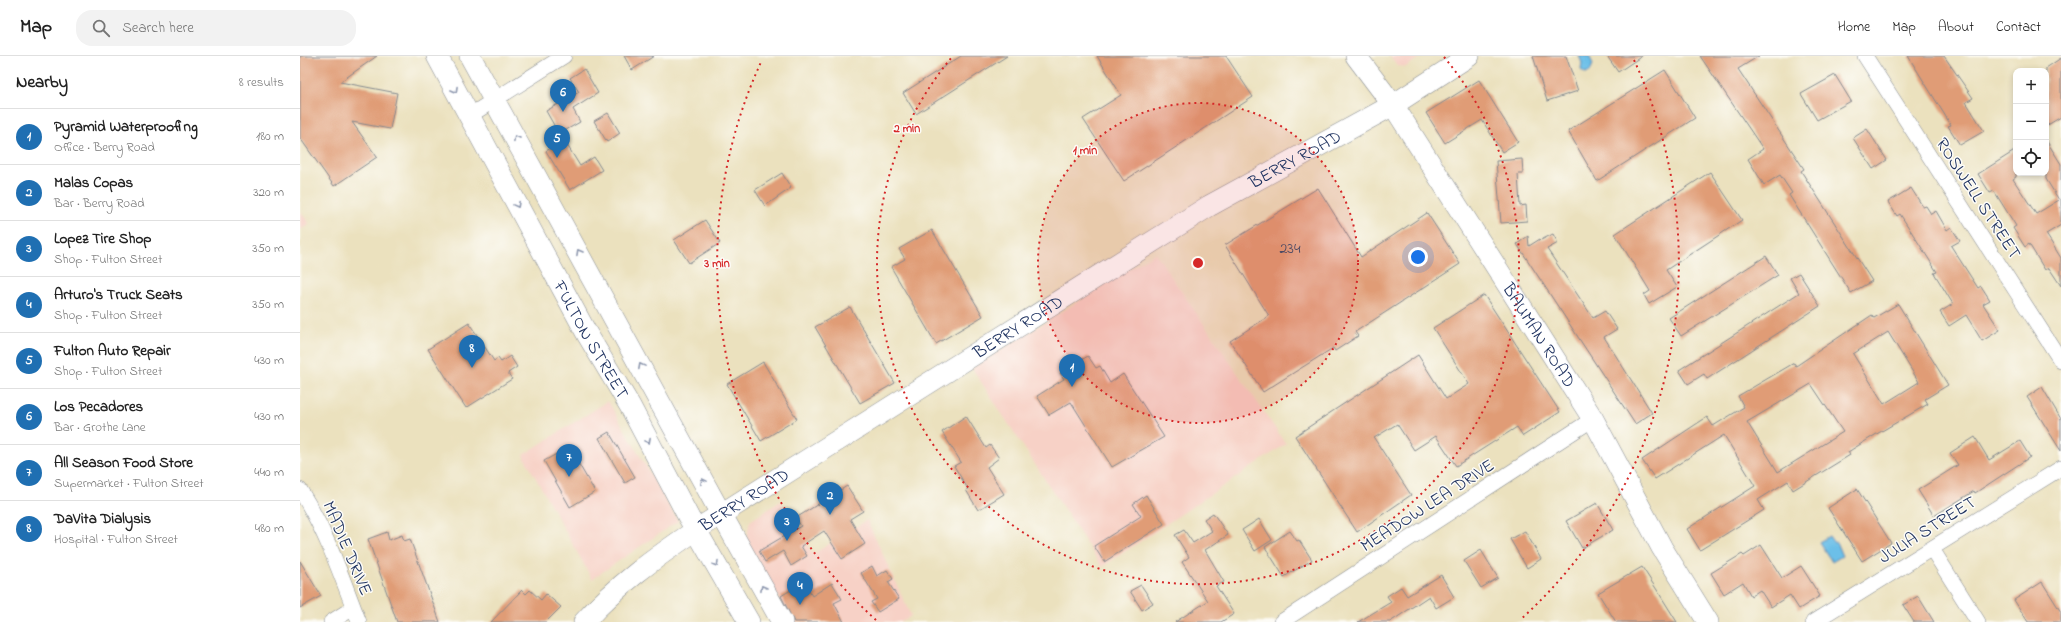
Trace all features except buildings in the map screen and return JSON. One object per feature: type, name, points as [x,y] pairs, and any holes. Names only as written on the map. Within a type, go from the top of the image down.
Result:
[{"type":"street","name":"FULTON STREET","points":[[437,56],[587,334],[630,406],[696,530],[749,622]]},
{"type":"street","name":"FULTON STREET","points":[[470,56],[496,100],[722,515],[782,622]]},
{"type":"street","points":[[469,116],[564,56]]},
{"type":"street","name":"BAUMAN ROAD","points":[[1356,56],[1393,105],[1594,419],[1662,548],[1708,622]]},
{"type":"street","name":"BERRY ROAD","points":[[584,622],[598,607],[646,565],[696,530],[722,515],[1209,206],[1393,105],[1469,56]]},
{"type":"street","name":"ROSWELL STREET","points":[[1865,56],[2061,361]]},
{"type":"street","points":[[587,334],[616,320]]},
{"type":"street","name":"MEADOW LEA DRIVE","points":[[1281,622],[1594,419]]},
{"type":"street","name":"JULIA STREET","points":[[1813,622],[2061,468]]},
{"type":"street","name":"MADIE DRIVE","points":[[300,490],[318,518],[330,545],[358,622]]},
{"type":"street","points":[[1932,549],[1978,622]]},
{"type":"street","points":[[331,622],[353,608]]},
{"type":"shaded area","points":[[1390,56],[1423,56],[1406,67],[1398,66]]},
{"type":"shaded area","points":[[300,210],[309,224],[300,230]]},
{"type":"shaded area","points":[[1155,253],[1286,444],[1102,567],[972,368]]},
{"type":"shaded area","points":[[608,401],[678,521],[592,579],[523,455]]},
{"type":"shaded area","points":[[781,501],[813,554],[867,520],[911,616],[901,622],[791,622],[746,539],[750,521]]},
{"type":"water","points":[[1579,56],[1589,56],[1593,64],[1590,72],[1585,73],[1581,70],[1582,63]]},
{"type":"water","points":[[1829,536],[1834,543],[1836,542],[1842,556],[1832,562],[1819,542]]},
{"type":"place","name":"Los Pecadores","points":[[563,112]]},
{"type":"place","name":"Fulton Auto Repair","points":[[557,158]]},
{"type":"place","name":"DaVita Dialysis","points":[[472,368]]},
{"type":"place","name":"Pyramid Waterproofing","points":[[1072,387]]},
{"type":"place","name":"All Season Food Store","points":[[569,477]]},
{"type":"place","name":"Malas Copas","points":[[830,515]]},
{"type":"place","name":"Lopez Tire Shop","points":[[787,541]]},
{"type":"place","name":"Arturo's Truck Seats","points":[[800,605]]}]
